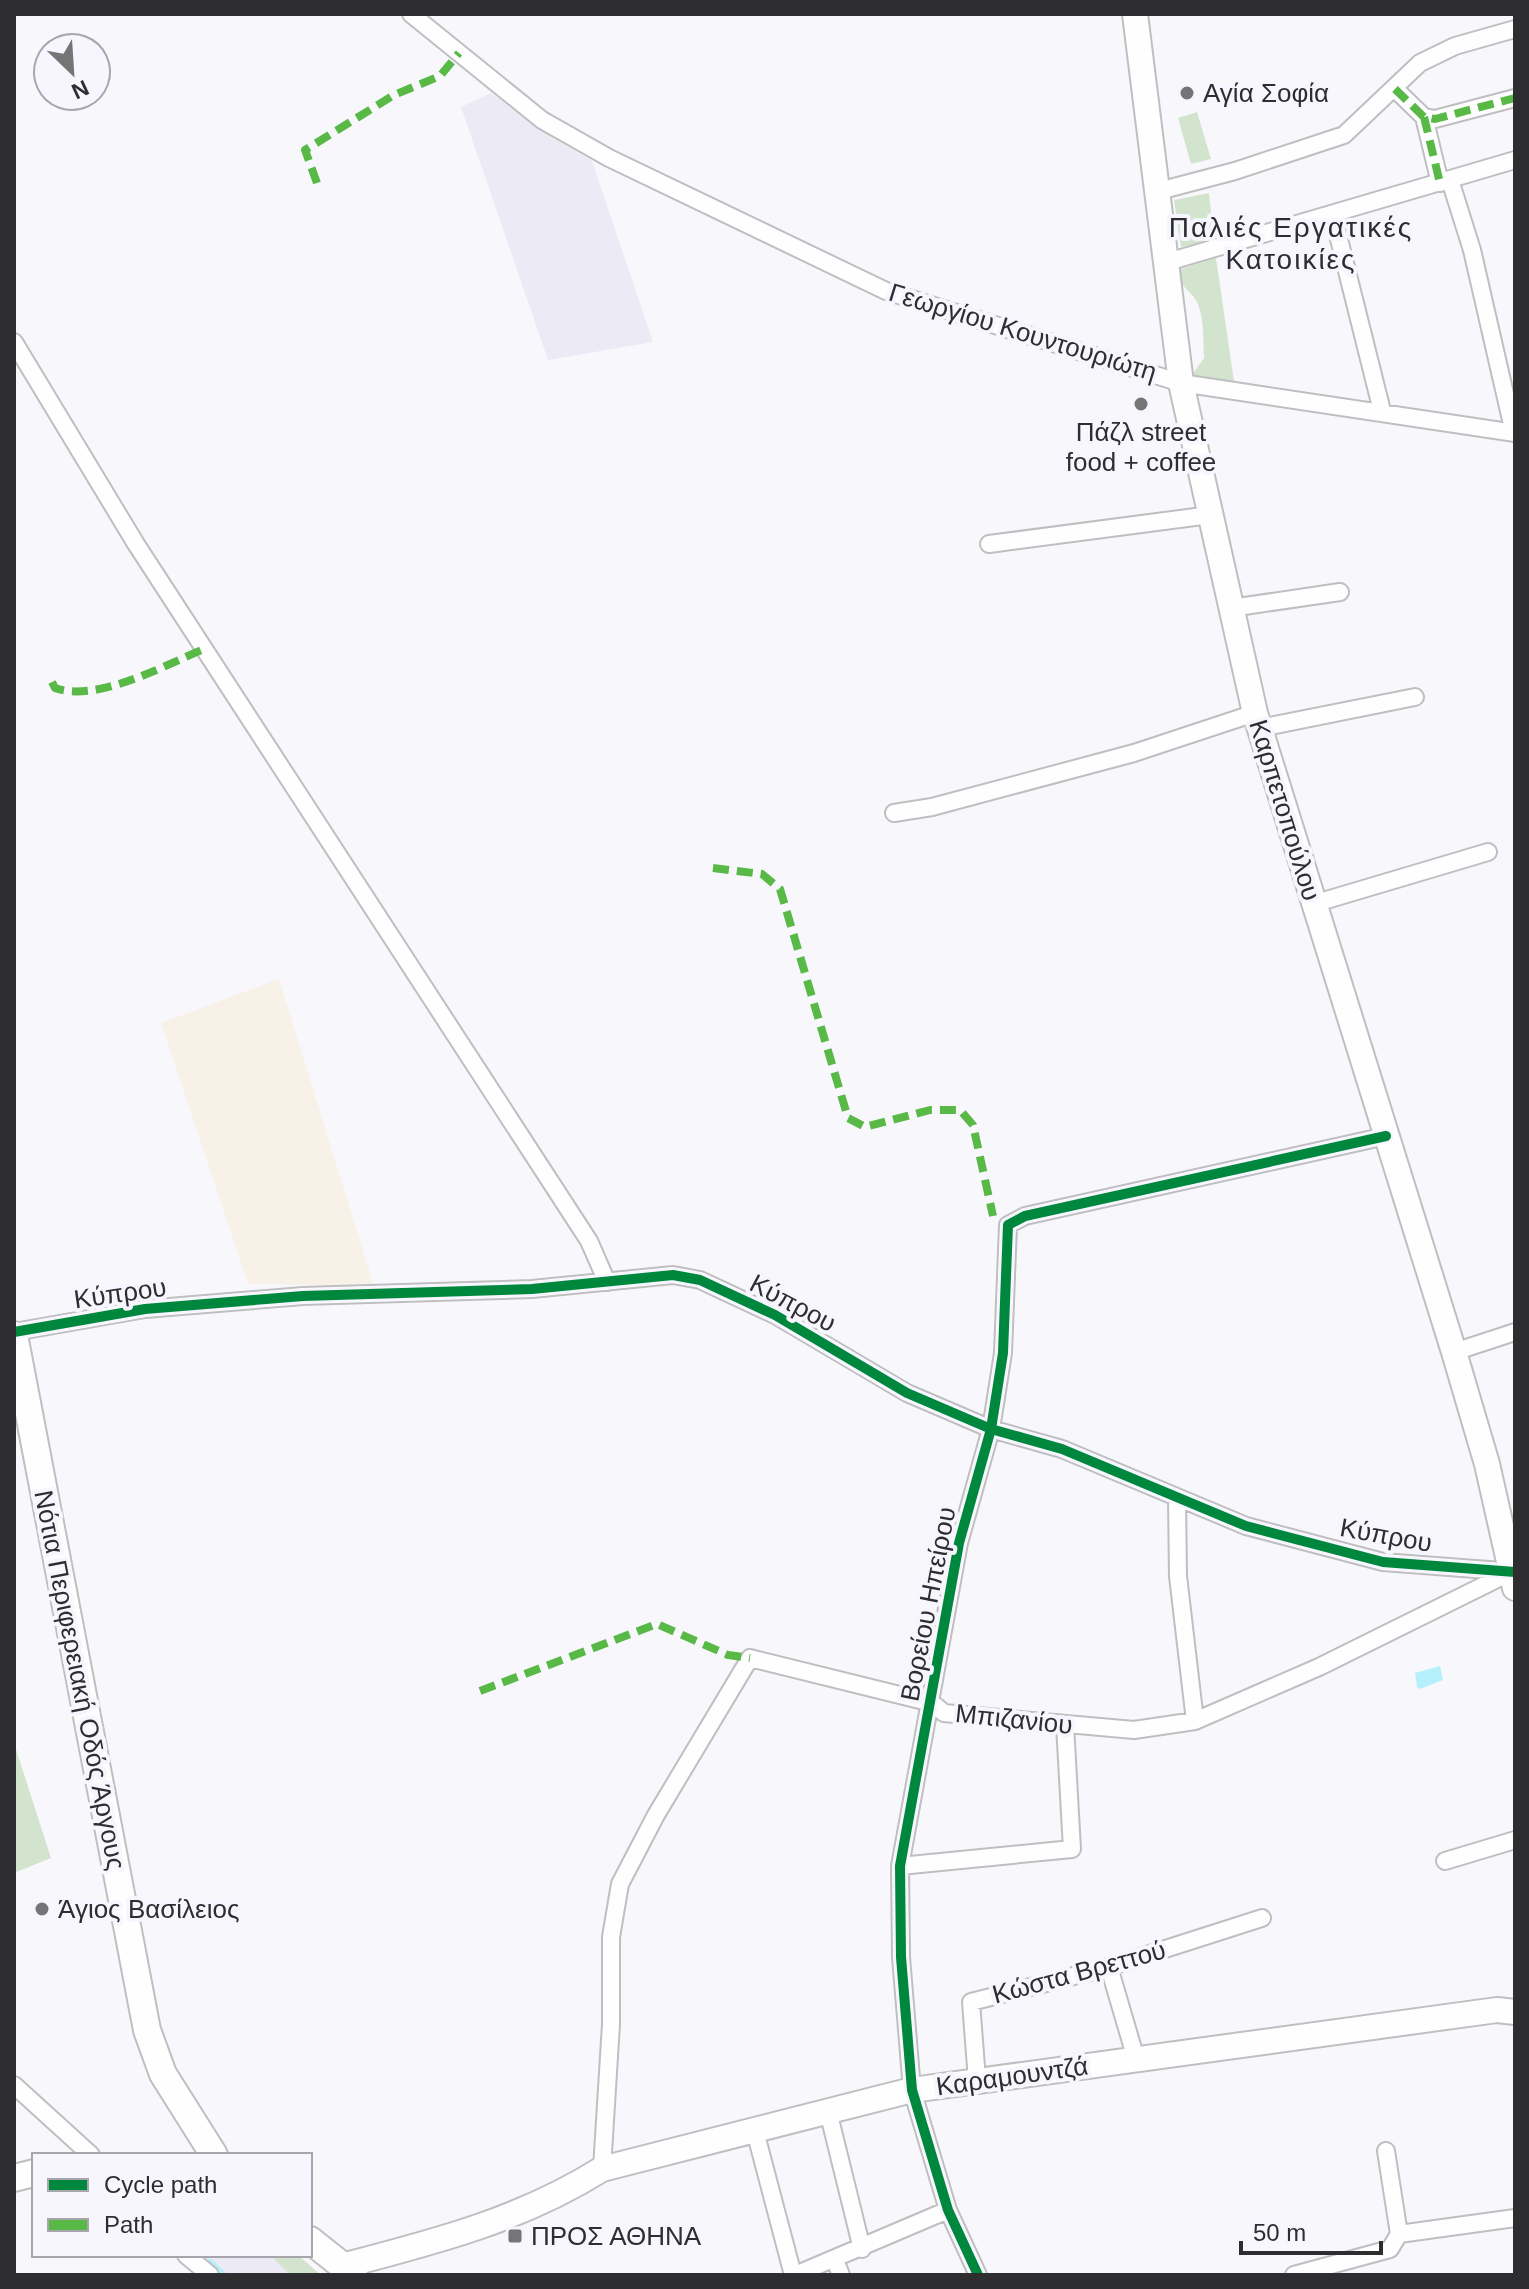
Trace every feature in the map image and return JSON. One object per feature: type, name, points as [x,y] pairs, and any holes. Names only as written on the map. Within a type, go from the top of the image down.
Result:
[{"type":"main road","name":"Καρπετοπούλου","points":[[1135,14],[1181,383],[1257,720],[1454,1352],[1487,1464],[1514,1577]]},
{"type":"main road","name":"Νότια Περιφερειακή Οδός Άργους","points":[[14,1334],[144,2019],[163,2074],[210,2153]]},
{"type":"main road","name":"Καραμουντζά","points":[[348,2270],[483,2228],[558,2197],[602,2169],[912,2090],[1497,2010],[1515,2012]]},
{"type":"main road","points":[[312,2242],[348,2270]]},
{"type":"street","name":"Γεωργίου Κουντουριώτη","points":[[411,14],[542,120],[609,158],[886,291],[949,313],[1156,372],[1181,383],[1514,433]]},
{"type":"street","points":[[1155,192],[1248,167],[1344,135],[1420,63],[1455,46],[1515,29]]},
{"type":"street","points":[[1395,89],[1424,117],[1472,250],[1514,433]]},
{"type":"street","points":[[1424,117],[1435,119],[1515,98]]},
{"type":"street","points":[[1164,263],[1515,160]]},
{"type":"street","points":[[1333,215],[1382,411]]},
{"type":"street","points":[[14,342],[136,544],[589,1241],[607,1282]]},
{"type":"street","points":[[989,544],[1210,515]]},
{"type":"street","points":[[1231,608],[1340,592]]},
{"type":"street","points":[[894,813],[932,807],[1257,720],[1415,697]]},
{"type":"street","points":[[1313,904],[1488,852]]},
{"type":"street","name":"Βορείου Ηπείρου","points":[[978,2275],[948,2210],[912,2090],[901,1957],[900,1866],[913,1781],[932,1703],[959,1543],[991,1429],[1003,1353],[1008,1225],[1013,1219],[1386,1136]]},
{"type":"street","name":"Κύπρου","points":[[14,1334],[145,1309],[303,1296],[532,1289],[673,1275],[700,1280],[775,1315],[907,1393],[991,1429],[1062,1449],[1246,1526],[1383,1562],[1514,1577]]},
{"type":"street","points":[[1454,1352],[1515,1332]]},
{"type":"street","points":[[1177,1498],[1178,1576],[1195,1721]]},
{"type":"street","name":"Μπιζανίου","points":[[602,2169],[611,2024],[611,1937],[620,1884],[656,1815],[750,1658],[932,1703],[944,1713],[1134,1730],[1195,1721],[1514,1577]]},
{"type":"street","points":[[900,1866],[1072,1849],[1065,1725]]},
{"type":"street","points":[[1445,1861],[1515,1840]]},
{"type":"street","name":"Κώστα Βρεττού","points":[[977,2080],[971,2002],[1109,1967],[1262,1918]]},
{"type":"street","points":[[1109,1967],[1136,2059]]},
{"type":"street","points":[[14,2085],[89,2153]]},
{"type":"street","points":[[828,2111],[862,2249]]},
{"type":"street","points":[[755,2131],[794,2275],[838,2268],[862,2249],[948,2210]]},
{"type":"street","points":[[1294,2275],[1390,2249],[1399,2234],[1386,2151]]},
{"type":"street","points":[[1399,2234],[1515,2218]]},
{"type":"street","points":[[188,2257],[210,2275]]},
{"type":"shaded area","points":[[491,93],[551,137],[592,161],[653,342],[548,360],[461,107]]},
{"type":"shaded area","points":[[279,979],[374,1286],[248,1284],[161,1023]]},
{"type":"shaded area","points":[[199,2257],[272,2257],[290,2275],[219,2275]]},
{"type":"green space","points":[[1197,112],[1211,159],[1191,164],[1178,118]]},
{"type":"green space","points":[[1209,193],[1214,240],[1181,247],[1174,200]]},
{"type":"green space","points":[[1216,258],[1235,388],[1197,382],[1191,376],[1204,358],[1203,326],[1197,302],[1180,280],[1180,269]]},
{"type":"green space","points":[[14,1743],[51,1858],[14,1873]]},
{"type":"green space","points":[[272,2257],[300,2257],[321,2275],[290,2275]]},
{"type":"water","points":[[1440,1666],[1443,1680],[1420,1689],[1417,1687],[1415,1673]]},
{"type":"waterway","points":[[210,2262],[224,2275]]},
{"type":"marked path","points":[[317,183],[305,150],[394,95],[440,76],[459,53]]},
{"type":"marked path","points":[[1395,89],[1424,117],[1435,119],[1515,98]]},
{"type":"marked path","points":[[1424,117],[1440,183]]},
{"type":"marked path","points":[[52,682],[55,688],[72,691],[110,686],[204,649]]},
{"type":"marked path","points":[[713,868],[762,874],[780,889],[848,1118],[865,1127],[930,1110],[960,1110],[973,1125],[993,1216]]},
{"type":"marked path","points":[[480,1691],[657,1624],[728,1655],[750,1658]]},
{"type":"cycle path","points":[[978,2275],[948,2210],[912,2090],[901,1957],[900,1866],[959,1543],[991,1429],[1003,1353],[1008,1225],[1025,1216],[1386,1136]]},
{"type":"cycle path","points":[[14,1332],[145,1309],[303,1296],[532,1289],[673,1275],[700,1280],[775,1315],[907,1393],[991,1429],[1062,1449],[1246,1526],[1383,1562],[1515,1572]]},
{"type":"place","name":"Αγία Σοφία","points":[[1187,93]]},
{"type":"place","name":"Πάζλ street food + coffee","points":[[1141,404]]},
{"type":"place","name":"Άγιος Βασίλειος","points":[[42,1909]]},
{"type":"place","name":"ΠΡΟΣ ΑΘΗΝΑ","points":[[515,2236]]},
{"type":"district","name":"Παλιές Εργατικές Κατοικίες","points":[[1291,243]]}]
